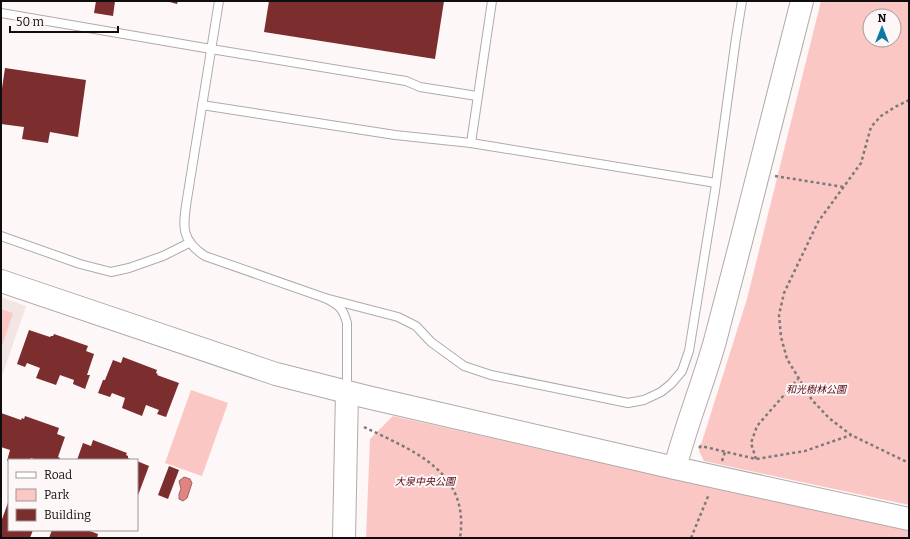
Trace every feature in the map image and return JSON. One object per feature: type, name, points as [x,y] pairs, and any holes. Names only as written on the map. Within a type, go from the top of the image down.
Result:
[{"type":"street","points":[[675,468],[681,443],[714,343],[802,1]]},
{"type":"street","points":[[1,281],[276,374],[716,478],[909,519]]},
{"type":"street","points":[[344,538],[347,392]]},
{"type":"lane","points":[[219,1],[184,220],[184,228],[189,242],[198,252],[213,260],[325,298],[398,317],[416,326],[431,342],[464,366],[491,375],[628,403],[644,400],[661,392],[682,371],[689,351],[716,183],[742,1]]},
{"type":"lane","points":[[471,143],[492,1]]},
{"type":"lane","points":[[1,13],[211,50],[406,81],[420,87],[478,96]]},
{"type":"lane","points":[[202,105],[395,136],[471,143],[716,183]]},
{"type":"lane","points":[[1,236],[80,264],[111,272],[129,268],[163,256],[189,242]]},
{"type":"lane","points":[[325,298],[336,304],[344,312],[346,323],[347,392]]},
{"type":"path","points":[[909,100],[882,116],[871,127],[861,162],[818,222],[784,293],[779,315],[781,337],[787,359],[812,400],[829,418],[851,435],[909,463]]},
{"type":"path","points":[[758,174],[844,187]]},
{"type":"path","points":[[756,459],[751,443],[757,426],[798,379]]},
{"type":"path","points":[[346,418],[409,449],[428,460],[441,472],[452,486],[461,512],[462,525],[460,538]]},
{"type":"path","points":[[701,446],[756,459],[805,451],[851,435]]},
{"type":"path","points":[[691,538],[716,478]]},
{"type":"shaded area","points":[[1,297],[26,306],[1,379]]},
{"type":"shaded area","points":[[184,477],[190,479],[192,483],[187,498],[183,501],[179,499],[181,489],[179,481]]},
{"type":"green space","name":"和光樹林公園","points":[[821,1],[909,1],[909,505],[704,461],[699,451],[747,299]]},
{"type":"green space","points":[[1,309],[13,313],[1,349]]},
{"type":"green space","points":[[191,390],[228,403],[202,476],[165,463]]},
{"type":"green space","name":"大泉中央公園","points":[[393,416],[909,531],[909,538],[366,538],[370,439]]},
{"type":"building","points":[[96,1],[115,1],[113,16],[94,13]]},
{"type":"building","points":[[166,1],[178,1],[177,4]]},
{"type":"building","points":[[269,1],[444,1],[435,59],[264,32]]},
{"type":"building","points":[[5,68],[86,80],[78,137],[50,132],[48,143],[22,139],[24,127],[1,124],[1,95]]},
{"type":"building","points":[[29,330],[50,337],[54,334],[88,346],[86,351],[94,354],[87,375],[90,375],[85,389],[73,384],[74,380],[60,375],[56,385],[36,378],[40,368],[27,363],[25,367],[17,364]]},
{"type":"building","points":[[123,357],[157,370],[157,375],[179,383],[166,417],[157,414],[159,410],[146,405],[142,416],[122,408],[125,398],[112,393],[110,397],[98,393],[113,360],[121,363]]},
{"type":"building","points":[[1,413],[21,420],[22,418],[24,419],[25,416],[59,428],[57,434],[65,437],[58,457],[60,459],[31,458],[8,459],[7,461],[10,450],[1,447]]},
{"type":"building","points":[[93,440],[127,453],[126,455],[130,459],[77,459],[83,443],[91,446]]},
{"type":"building","points":[[138,461],[149,466],[138,495]]},
{"type":"building","points":[[169,466],[179,470],[168,499],[158,495]]},
{"type":"building","points":[[8,503],[8,531],[33,531],[30,538],[1,538],[1,522]]},
{"type":"building","points":[[52,531],[90,531],[98,534],[97,538],[49,538]]}]
